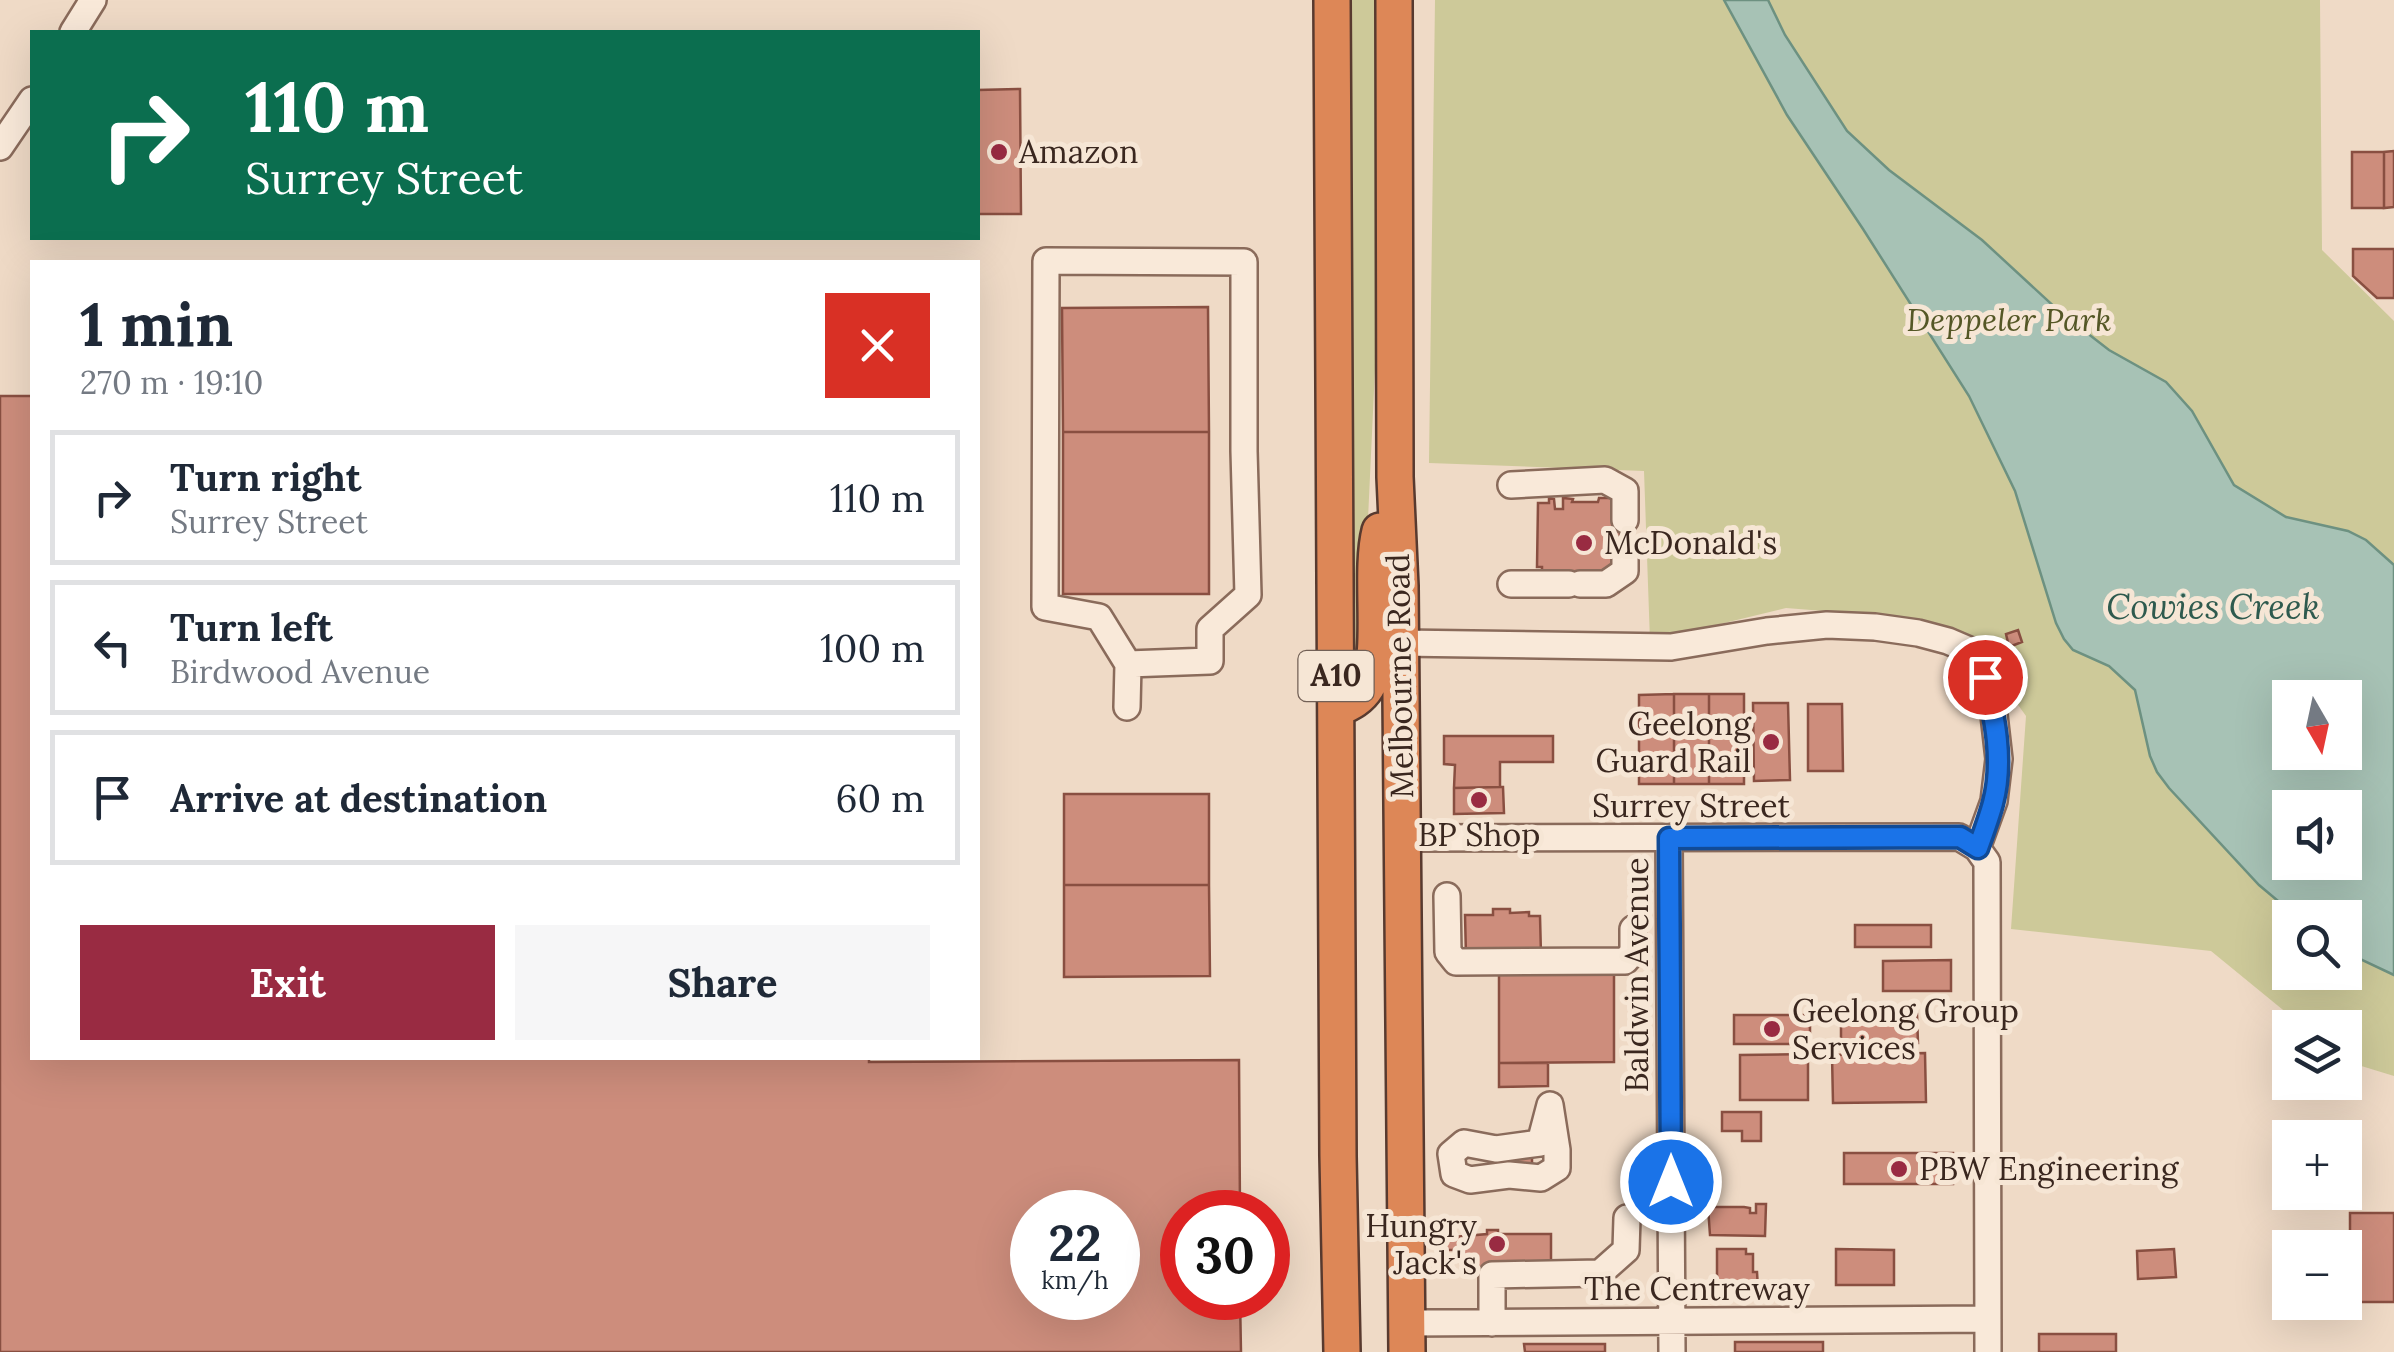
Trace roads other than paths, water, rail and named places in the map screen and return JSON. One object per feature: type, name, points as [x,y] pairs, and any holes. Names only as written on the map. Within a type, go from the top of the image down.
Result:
[{"type":"highway","name":"Melbourne Road","points":[[1332,0],[1342,1352]]},
{"type":"highway","name":"Melbourne Road","points":[[1394,0],[1394,477],[1400,643],[1407,1338]]},
{"type":"highway","points":[[1336,709],[1354,701],[1372,674],[1374,560],[1394,477]]},
{"type":"street","points":[[75,30],[93,0]]},
{"type":"street","points":[[0,147],[30,103]]},
{"type":"street","points":[[1126,707],[1128,664],[1099,617],[1045,607],[1046,261],[1244,262],[1248,595],[1210,629],[1210,661],[1128,664]]},
{"type":"street","points":[[1511,485],[1605,480],[1625,490],[1624,571],[1606,584],[1511,584]]},
{"type":"street","points":[[1400,643],[1671,646],[1767,630],[1828,625],[1918,633],[1969,650],[1985,677],[1994,714],[1998,759],[1994,801],[1978,848],[1986,862],[1988,1352]]},
{"type":"street","name":"Surrey Street","points":[[1402,838],[1960,837],[1978,848]]},
{"type":"street","name":"Baldwin Avenue","points":[[1669,838],[1672,1352]]},
{"type":"street","points":[[1447,896],[1448,952],[1456,962],[1625,962],[1633,952],[1633,928]]},
{"type":"street","points":[[1550,1105],[1557,1168],[1541,1178],[1509,1175],[1470,1180],[1454,1174],[1452,1154],[1464,1144],[1496,1148],[1540,1143],[1550,1105]]},
{"type":"street","points":[[1492,1323],[1492,1275],[1600,1273],[1626,1250],[1627,1218]]},
{"type":"street","name":"The Centreway","points":[[1407,1338],[1492,1323],[1988,1319]]},
{"type":"water","name":"Cowies Creek","points":[[1724,0],[1768,0],[1785,35],[1847,131],[1889,170],[1982,240],[2060,312],[2109,350],[2166,382],[2192,411],[2234,485],[2286,517],[2348,531],[2366,540],[2394,565],[2394,975],[2362,960],[2362,900],[2277,900],[2157,772],[2135,690],[2109,666],[2073,650],[2064,639],[2015,491],[1969,396],[1787,115]]},
{"type":"place","name":"Amazon","points":[[999,152]]},
{"type":"place","name":"McDonald's","points":[[1584,543]]},
{"type":"place","name":"Geelong Guard Rail","points":[[1771,742]]},
{"type":"place","name":"BP Shop","points":[[1479,800]]},
{"type":"place","name":"Geelong Group Services","points":[[1772,1029]]},
{"type":"place","name":"PBW Engineering","points":[[1899,1169]]},
{"type":"place","name":"Hungry Jack's","points":[[1497,1244]]},
{"type":"park label","name":"Deppeler Park","points":[[2009,320]]}]
